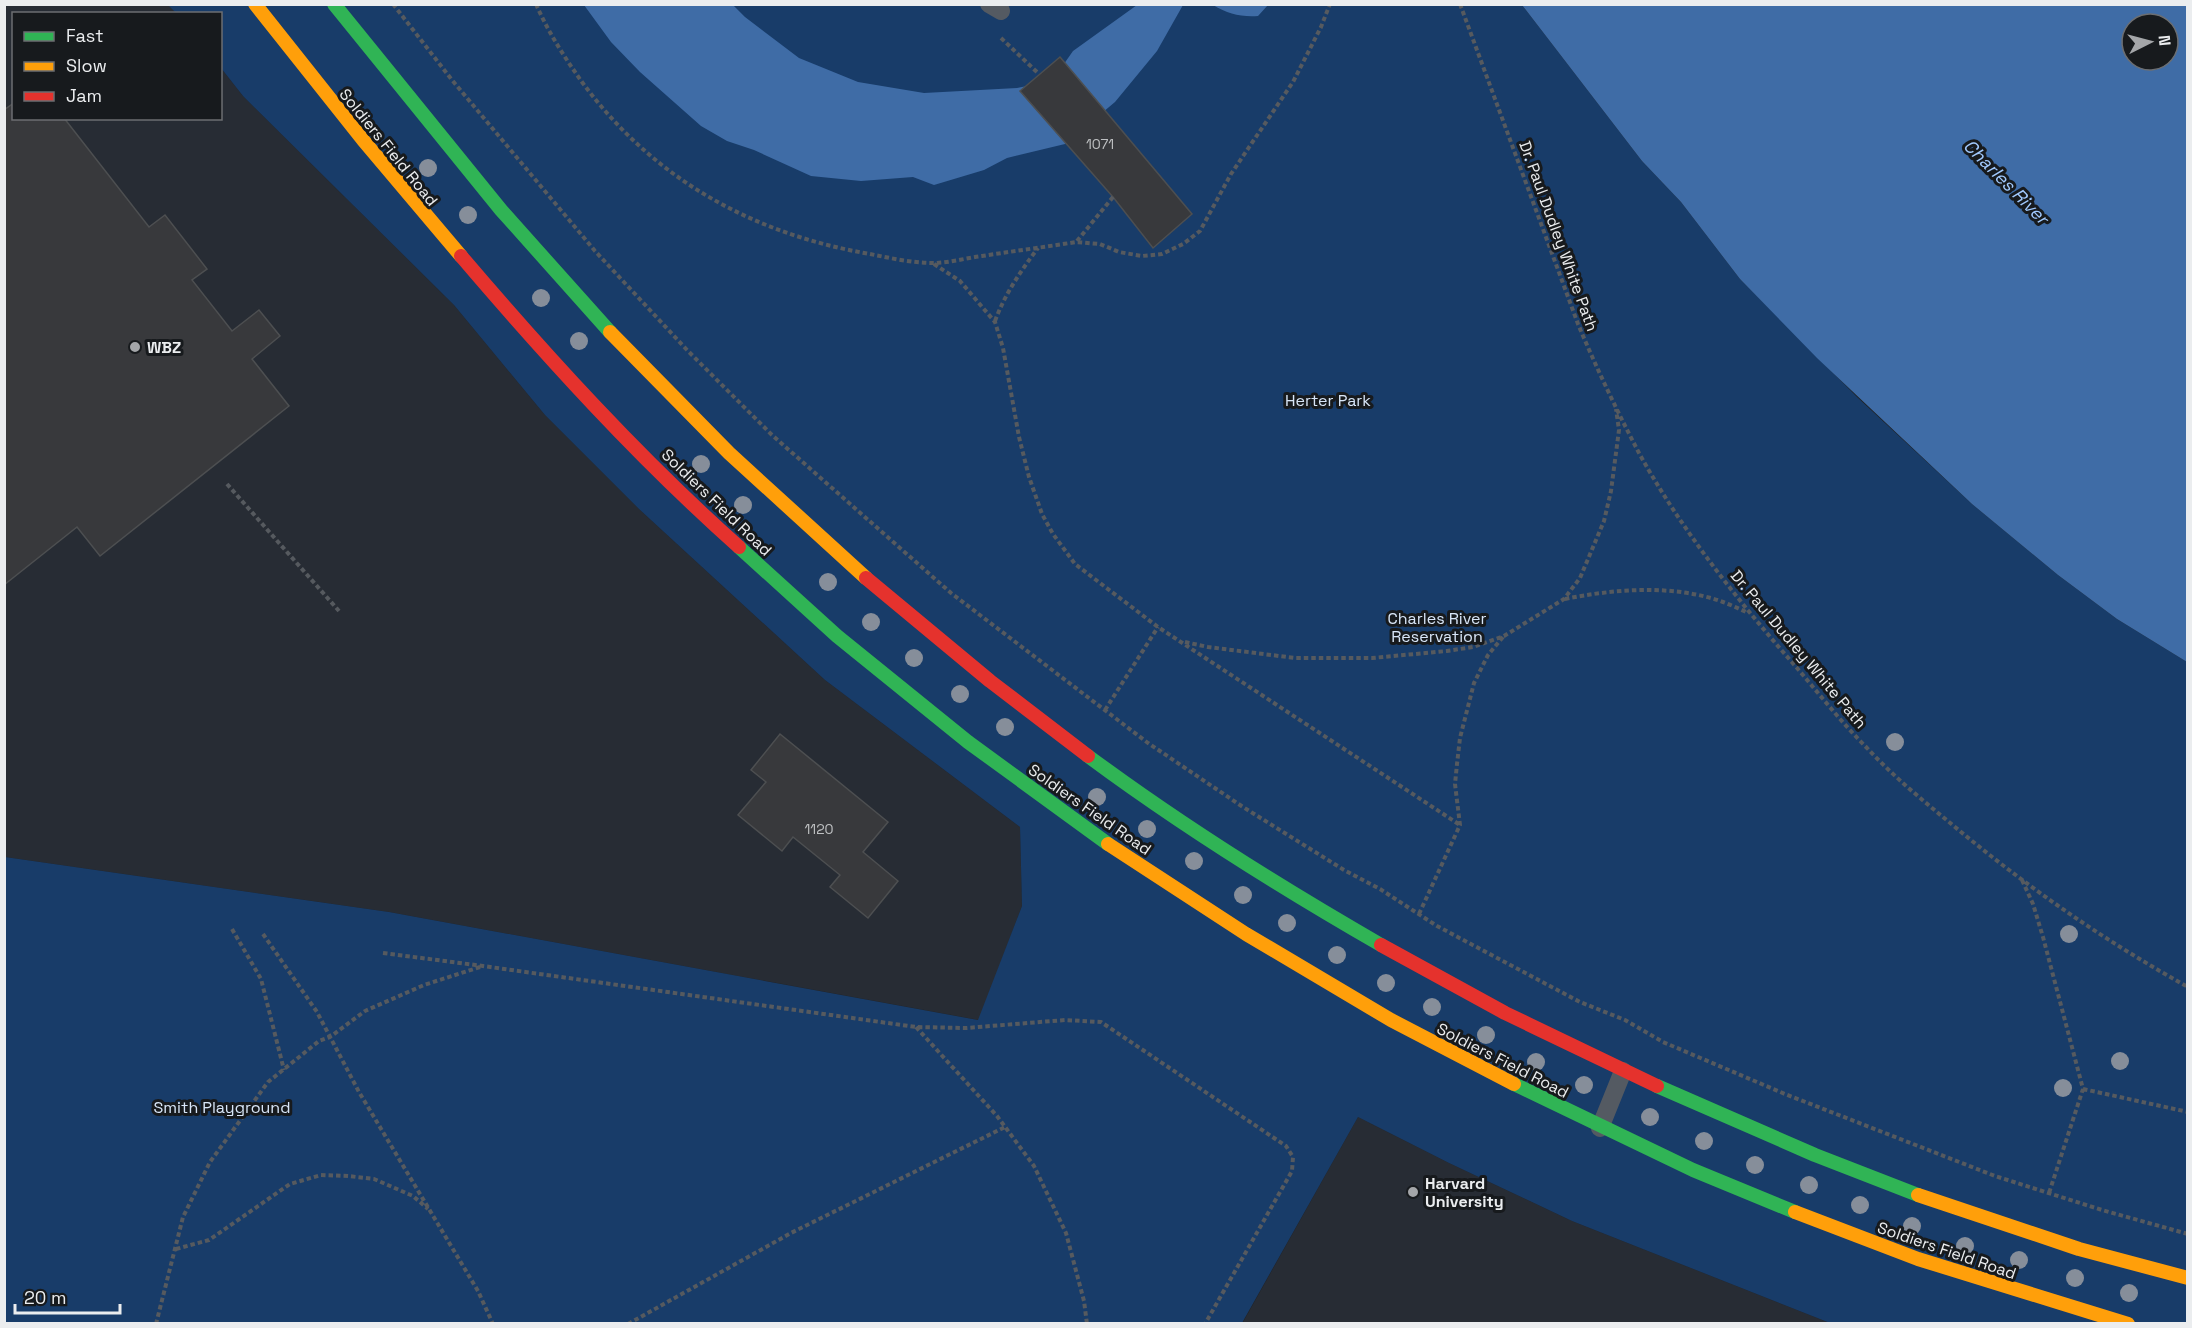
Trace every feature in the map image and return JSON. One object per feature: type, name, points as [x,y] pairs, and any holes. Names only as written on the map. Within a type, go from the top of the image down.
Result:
[{"type":"main road","name":"Soldiers Field Road","points":[[255,4],[347,123],[434,227],[527,332],[639,451],[713,523],[839,636],[1059,809],[1259,943],[1426,1039],[1511,1085],[1600,1128],[1685,1167],[1852,1235],[2030,1296],[2128,1323]]},
{"type":"main road","points":[[334,4],[497,205],[615,338],[738,462],[863,575],[945,645],[1098,763],[1242,861],[1372,940],[1481,1001],[1623,1071],[1725,1118],[1886,1184],[2060,1243],[2133,1265],[2187,1278]]},
{"type":"lane","points":[[1600,1128],[1623,1071]]},
{"type":"path","points":[[393,4],[459,89],[595,251],[687,350],[765,428],[951,593],[1148,743],[1243,807],[1437,926],[1580,1002],[1625,1020],[1663,1042],[1866,1127],[1995,1176],[2187,1234]]},
{"type":"path","points":[[536,4],[544,23],[593,97],[628,137],[668,171],[714,200],[754,221],[793,236],[836,248],[934,263],[1076,242],[1100,244],[1119,252],[1142,256],[1162,254],[1184,244],[1200,231],[1231,174],[1293,82],[1330,4]]},
{"type":"path","name":"Dr. Paul Dudley White Path","points":[[1460,4],[1578,324],[1596,366],[1661,489],[1749,614],[1867,749],[1916,795],[2021,880],[2119,946],[2187,987]]},
{"type":"path","points":[[997,35],[1039,75]]},
{"type":"path","points":[[1076,242],[1113,197]]},
{"type":"path","points":[[995,322],[1008,290],[1038,248]]},
{"type":"path","points":[[934,263],[960,281],[995,322],[1003,348],[1018,437],[1029,477],[1042,514],[1053,534],[1075,564],[1158,627],[1460,825]]},
{"type":"path","points":[[1176,638],[1208,647],[1295,658],[1337,659],[1405,656],[1447,651],[1473,647],[1504,636],[1564,599],[1580,578],[1604,521],[1617,456],[1619,430],[1615,403]]},
{"type":"path","points":[[227,484],[339,611]]},
{"type":"path","points":[[1564,599],[1613,592],[1668,591],[1722,601],[1749,614]]},
{"type":"path","points":[[1107,711],[1158,627]]},
{"type":"path","points":[[1419,914],[1460,825],[1455,784],[1462,726],[1474,683],[1488,655],[1504,636]]},
{"type":"path","points":[[2021,880],[2033,904],[2043,937],[2083,1089],[2049,1193]]},
{"type":"path","points":[[232,929],[261,979],[284,1070]]},
{"type":"path","points":[[263,934],[317,1012],[359,1092],[478,1291],[494,1323]]},
{"type":"path","points":[[383,953],[916,1028],[966,1028],[1065,1020],[1101,1022],[1286,1146],[1293,1157],[1292,1171],[1205,1323]]},
{"type":"path","points":[[156,1323],[183,1217],[210,1162],[268,1082],[319,1041],[330,1037],[365,1011],[424,985],[483,966]]},
{"type":"path","points":[[916,1028],[1005,1127],[1034,1166],[1066,1233],[1084,1301],[1087,1323]]},
{"type":"path","points":[[2083,1089],[2187,1112]]},
{"type":"path","points":[[628,1323],[791,1233],[1005,1127]]},
{"type":"path","points":[[175,1249],[208,1240],[290,1184],[321,1175],[374,1179],[413,1196],[432,1213]]},
{"type":"shaded area","points":[[168,4],[175,12],[12,12],[12,120],[222,120],[222,69],[243,96],[454,305],[545,415],[639,509],[825,680],[1020,827],[1022,906],[979,1020],[389,912],[5,857],[5,5]]},
{"type":"shaded area","name":"Harvard University","points":[[1358,1117],[1572,1221],[1830,1323],[1242,1324]]},
{"type":"green space","name":"Charles River Reservation","points":[[168,5],[1522,5],[1642,161],[1681,202],[1740,279],[1857,397],[1972,504],[2058,575],[2117,619],[2187,662],[2187,1323],[1830,1323],[1572,1221],[1358,1117],[1242,1323],[5,1324],[5,857],[389,912],[978,1020],[1022,906],[1020,827],[825,680],[639,509],[545,415],[454,305],[243,96],[222,69],[222,12],[175,12]]},
{"type":"water","points":[[584,5],[733,5],[745,17],[799,58],[858,82],[924,93],[1017,88],[1037,84],[1059,71],[1073,51],[1137,5],[1183,5],[1157,51],[1115,102],[1065,144],[1007,158],[984,170],[934,185],[913,177],[861,181],[811,176],[754,150],[727,141],[701,126],[640,72],[611,42]]},
{"type":"water","points":[[1213,5],[1268,5],[1258,16],[1252,16],[1234,14]]},
{"type":"water","name":"Charles River","points":[[1522,5],[2187,5],[2187,662],[2117,619],[2058,575],[1972,504],[1817,358],[1740,279],[1681,202],[1642,161]]},
{"type":"building","points":[[1060,57],[1192,214],[1153,248],[1113,197],[1020,91]]},
{"type":"building","name":"WBZ","points":[[12,104],[12,120],[66,120],[149,227],[165,215],[207,269],[192,280],[232,331],[259,310],[280,336],[252,359],[289,406],[100,556],[77,527],[4,585],[4,110]]},
{"type":"building","points":[[780,734],[888,822],[863,852],[898,881],[868,918],[830,887],[840,875],[793,837],[782,851],[738,815],[766,782],[751,770]]},
{"type":"traffic: fast","points":[[334,4],[501,210],[610,332]]},
{"type":"traffic: fast","points":[[739,547],[837,636],[968,742],[1108,844]]},
{"type":"traffic: fast","points":[[1088,756],[1232,855],[1381,945]]},
{"type":"traffic: fast","points":[[1514,1084],[1693,1170],[1795,1212]]},
{"type":"traffic: fast","points":[[1657,1086],[1815,1155],[1918,1195]]},
{"type":"traffic: slow","points":[[255,4],[363,140],[461,256]]},
{"type":"traffic: slow","points":[[610,332],[729,453],[866,578]]},
{"type":"traffic: slow","points":[[1108,844],[1246,934],[1391,1020],[1514,1084]]},
{"type":"traffic: slow","points":[[1918,1195],[2079,1249],[2188,1278]]},
{"type":"traffic: slow","points":[[1795,1212],[1918,1259],[2128,1324]]},
{"type":"traffic: jam","points":[[461,256],[527,332],[630,443],[739,547]]},
{"type":"traffic: jam","points":[[866,578],[990,681],[1088,756]]},
{"type":"traffic: jam","points":[[1381,945],[1505,1013],[1657,1086]]},
{"type":"place","name":"WBZ","points":[[135,347]]},
{"type":"place","name":"Harvard University","points":[[1413,1192]]},
{"type":"park label","name":"Herter Park","points":[[1328,400]]},
{"type":"park label","name":"Smith Playground","points":[[222,1107]]}]
